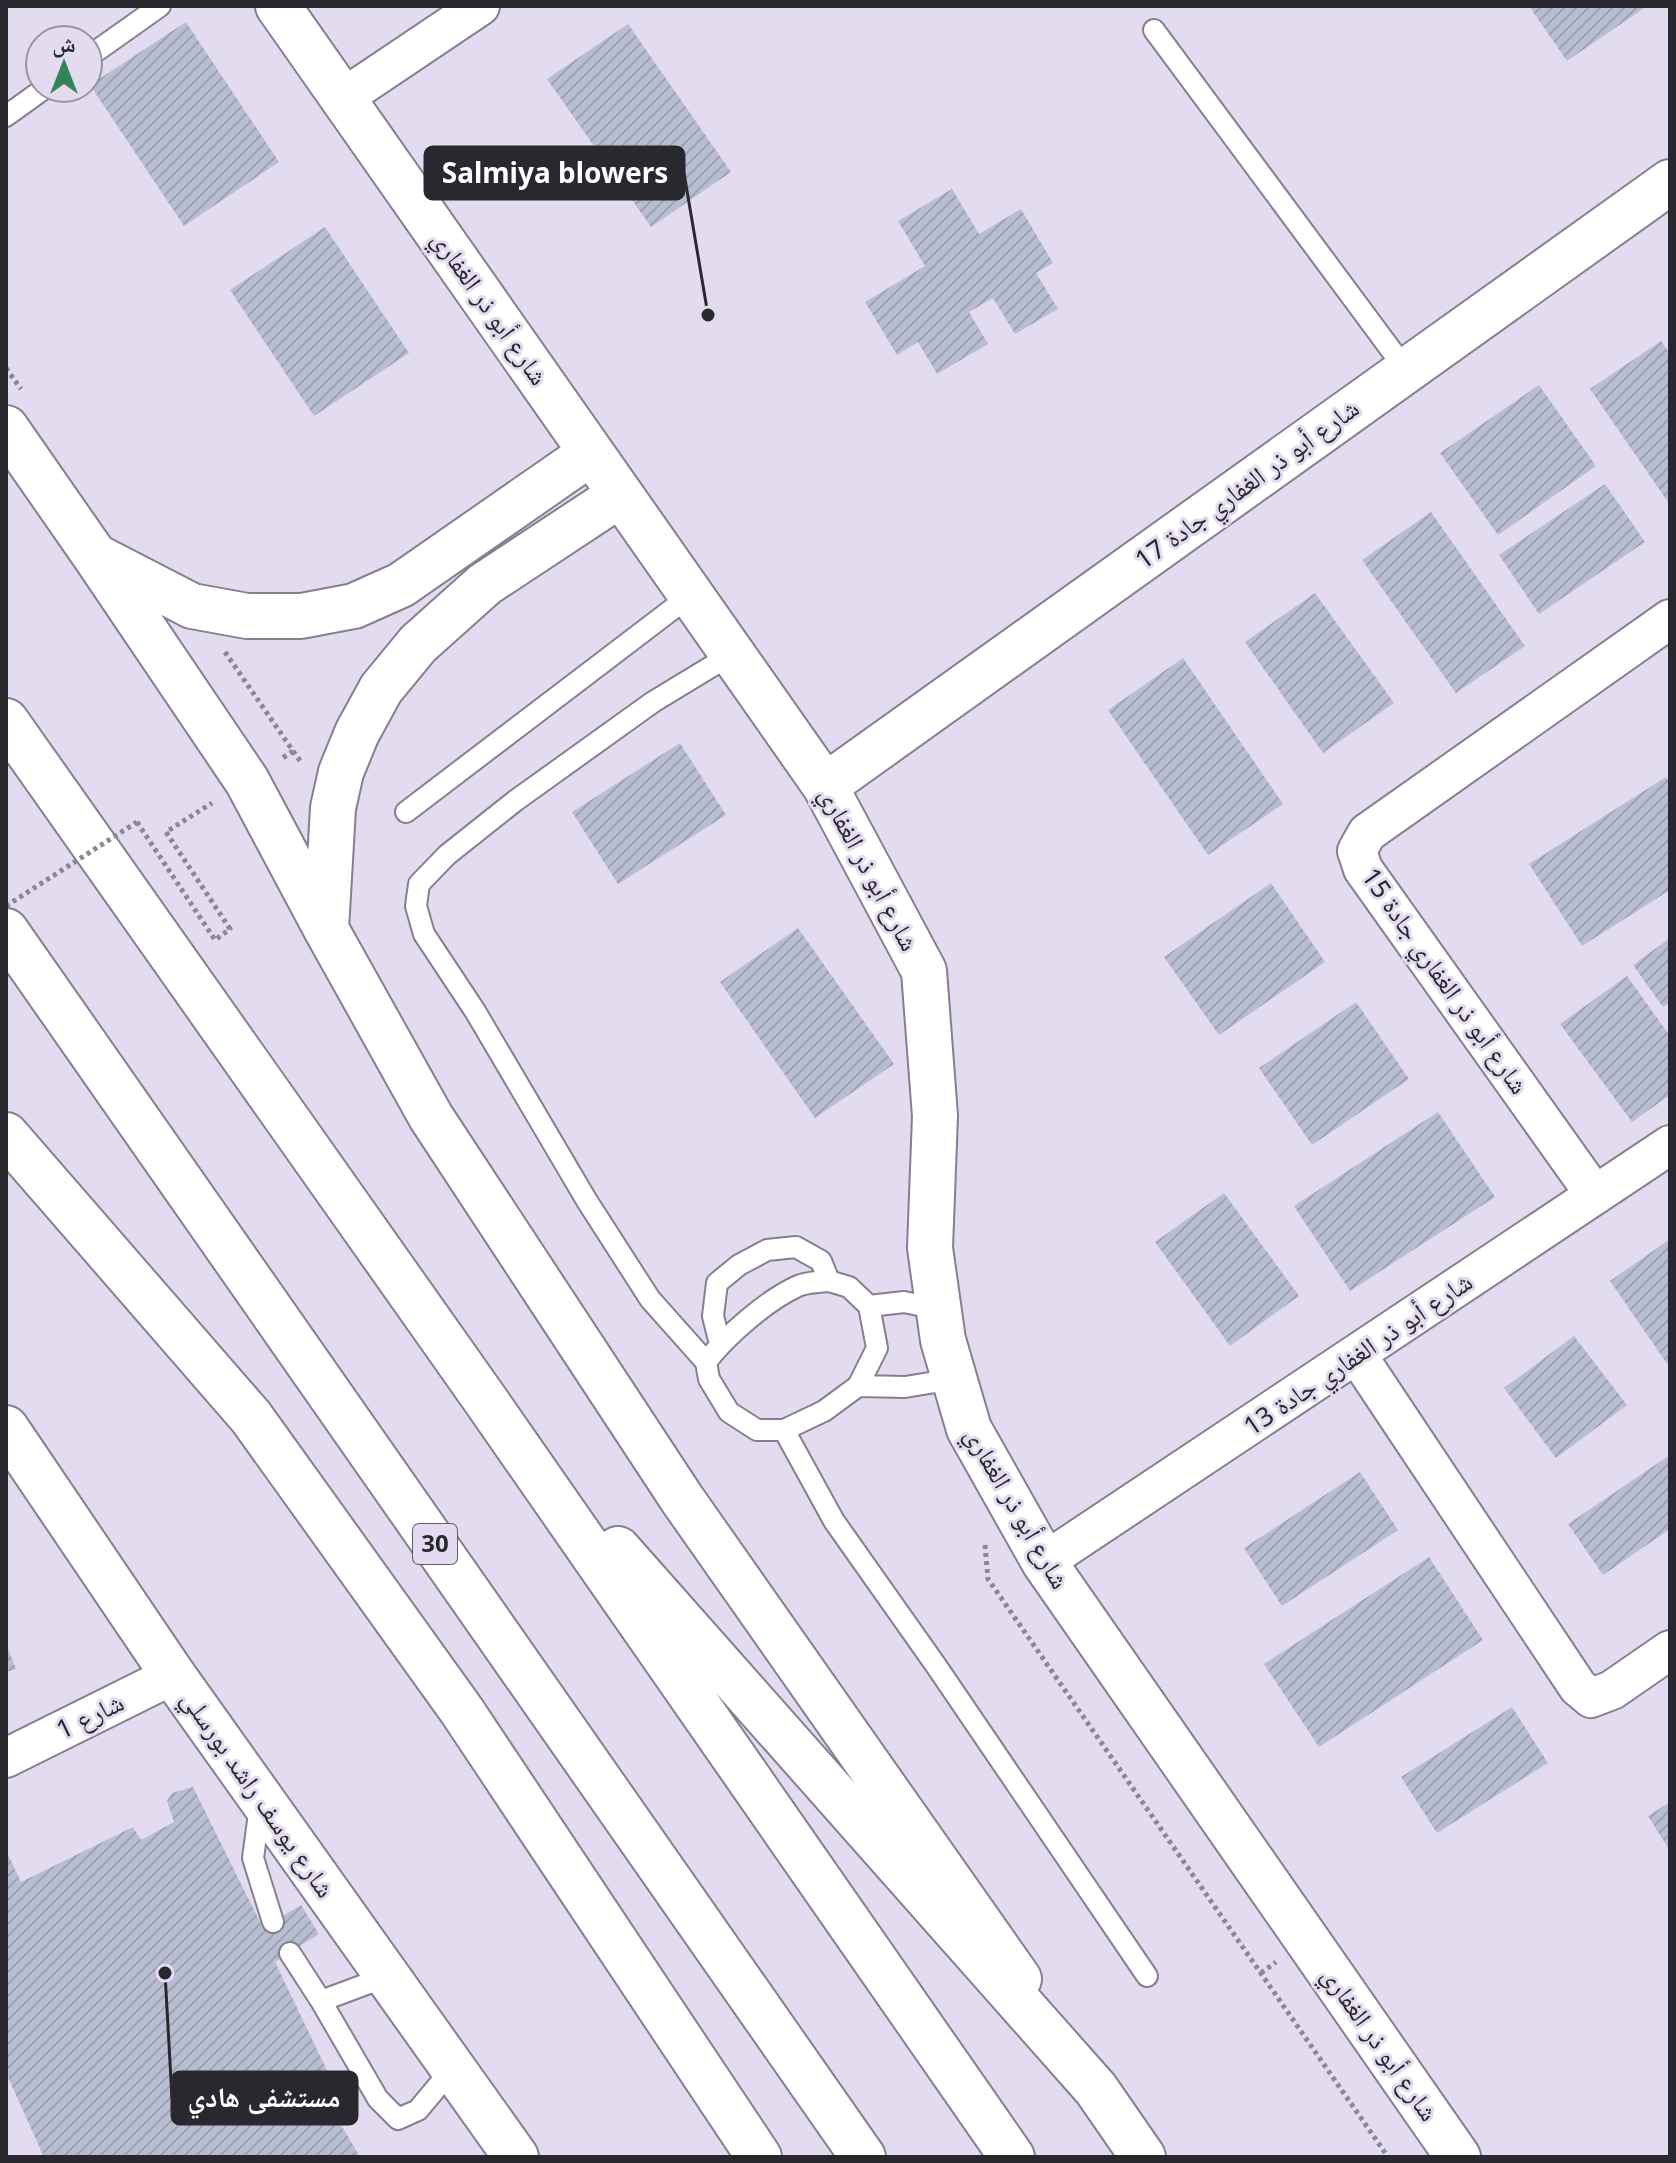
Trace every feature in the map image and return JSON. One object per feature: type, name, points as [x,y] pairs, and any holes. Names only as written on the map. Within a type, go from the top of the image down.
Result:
[{"type":"main road","name":"شارع أبو ذر الغفاري","points":[[278,6],[825,786],[924,971],[935,1116],[930,1248],[943,1340],[969,1429],[1044,1562],[1458,2157]]},
{"type":"main road","name":"شارع أبو ذر الغفاري جادة 17","points":[[825,786],[1670,182]]},
{"type":"main road","points":[[15,410],[95,556],[247,781],[431,1117],[673,1486],[1143,2157]]},
{"type":"main road","points":[[95,556],[192,606],[247,616],[301,616],[354,606],[401,585],[591,453]]},
{"type":"main road","points":[[326,929],[333,808],[338,784],[357,733],[381,689],[418,644],[485,584],[620,495]]},
{"type":"main road","points":[[6,721],[484,1398],[1012,2157]]},
{"type":"main road","name":"30","points":[[6,931],[863,2157]]},
{"type":"main road","points":[[6,1135],[251,1417],[462,1711],[747,2146]]},
{"type":"main road","points":[[484,1398],[1096,2089]]},
{"type":"main road","name":"شارع يوسف راشد بورسلي","points":[[6,1428],[173,1675],[516,2157]]},
{"type":"street","points":[[343,98],[480,6]]},
{"type":"street","name":"شارع أبو ذر الغفاري جادة 15","points":[[1595,1195],[1363,869],[1357,851],[1367,833],[1670,619]]},
{"type":"street","name":"شارع أبو ذر الغفاري جادة 13","points":[[1044,1562],[1670,1145]]},
{"type":"street","points":[[1357,1355],[1578,1687],[1591,1698],[1612,1690],[1670,1650]]},
{"type":"street","name":"شارع 1","points":[[6,1758],[173,1675]]},
{"type":"lane","points":[[104,46],[160,6]]},
{"type":"lane","points":[[1154,30],[1406,370]]},
{"type":"lane","points":[[6,116],[24,103]]},
{"type":"lane","points":[[406,812],[691,595]]},
{"type":"lane","points":[[706,1362],[720,1344],[770,1304],[799,1286],[829,1281],[849,1287],[869,1306],[877,1348],[858,1386],[824,1411],[784,1430],[757,1430],[729,1412],[709,1379],[706,1362],[650,1299],[587,1201],[475,1011],[424,934],[416,906],[419,884],[447,855],[515,801],[653,702],[732,654]]},
{"type":"lane","points":[[720,1344],[713,1316],[717,1283],[739,1265],[767,1250],[796,1247],[821,1261],[829,1281]]},
{"type":"lane","points":[[869,1306],[904,1302],[938,1309]]},
{"type":"lane","points":[[858,1386],[905,1387],[954,1379]]},
{"type":"lane","points":[[784,1430],[834,1521],[1147,1976]]},
{"type":"lane","points":[[261,1798],[253,1858],[273,1922]]},
{"type":"lane","points":[[290,1953],[378,2099],[398,2119],[418,2110],[453,2068]]},
{"type":"lane","points":[[321,2001],[388,1976]]},
{"type":"path","points":[[6,368],[15,410]]},
{"type":"path","points":[[6,906],[137,822],[215,940],[230,929],[166,832],[293,751],[192,606]]},
{"type":"path","points":[[983,1531],[988,1579],[1388,2157]]},
{"type":"building","points":[[1529,6],[1647,6],[1567,61]]},
{"type":"building","points":[[186,22],[279,162],[184,226],[103,104],[104,76]]},
{"type":"building","points":[[628,24],[731,172],[651,227],[547,79]]},
{"type":"building","points":[[952,189],[979,234],[1021,209],[1053,263],[1036,273],[1058,309],[1015,334],[993,298],[969,312],[988,344],[937,374],[918,342],[897,355],[865,302],[925,266],[898,221]]},
{"type":"building","points":[[325,227],[409,353],[314,416],[230,290]]},
{"type":"building","points":[[1661,341],[1670,354],[1670,505],[1590,389]]},
{"type":"building","points":[[1539,385],[1596,466],[1498,535],[1440,453]]},
{"type":"building","points":[[1605,484],[1645,542],[1539,614],[1499,555]]},
{"type":"building","points":[[1431,512],[1525,646],[1456,693],[1362,560]]},
{"type":"building","points":[[1315,593],[1394,703],[1323,753],[1245,642]]},
{"type":"building","points":[[1183,658],[1283,804],[1208,855],[1108,710]]},
{"type":"building","points":[[680,743],[726,815],[618,884],[572,812]]},
{"type":"building","points":[[1666,777],[1670,783],[1670,890],[1582,946],[1529,864]]},
{"type":"building","points":[[1271,883],[1325,962],[1219,1035],[1164,957]]},
{"type":"building","points":[[798,928],[894,1064],[815,1118],[720,982]]},
{"type":"building","points":[[1670,938],[1670,1002],[1663,1007],[1633,965]]},
{"type":"building","points":[[1627,976],[1670,1036],[1670,1095],[1632,1122],[1560,1024]]},
{"type":"building","points":[[1356,1002],[1409,1079],[1312,1145],[1259,1068]]},
{"type":"building","points":[[1438,1112],[1495,1197],[1350,1291],[1294,1206]]},
{"type":"building","points":[[1224,1193],[1299,1296],[1230,1346],[1155,1242]]},
{"type":"building","points":[[1670,1239],[1670,1368],[1610,1281]]},
{"type":"building","points":[[1574,1336],[1627,1405],[1556,1458],[1504,1388]]},
{"type":"building","points":[[1670,1455],[1670,1529],[1603,1575],[1568,1524]]},
{"type":"building","points":[[1360,1472],[1398,1530],[1282,1606],[1244,1548]]},
{"type":"building","points":[[1429,1557],[1483,1640],[1319,1747],[1264,1664]]},
{"type":"building","points":[[6,1643],[16,1669],[6,1672]]},
{"type":"building","points":[[1512,1707],[1548,1763],[1437,1833],[1401,1777]]},
{"type":"building","points":[[193,1787],[263,1928],[301,1905],[319,1934],[275,1962],[336,2089],[331,2108],[360,2157],[44,2157],[6,2073],[6,1850],[21,1882],[133,1827],[141,1840],[174,1822],[167,1801],[172,1793]]},
{"type":"building","points":[[1670,1802],[1670,1851],[1648,1816]]},
{"type":"place","name":"Salmiya blowers","points":[[708,315]]},
{"type":"place","name":"مستشفى هادي","points":[[165,1973]]}]
